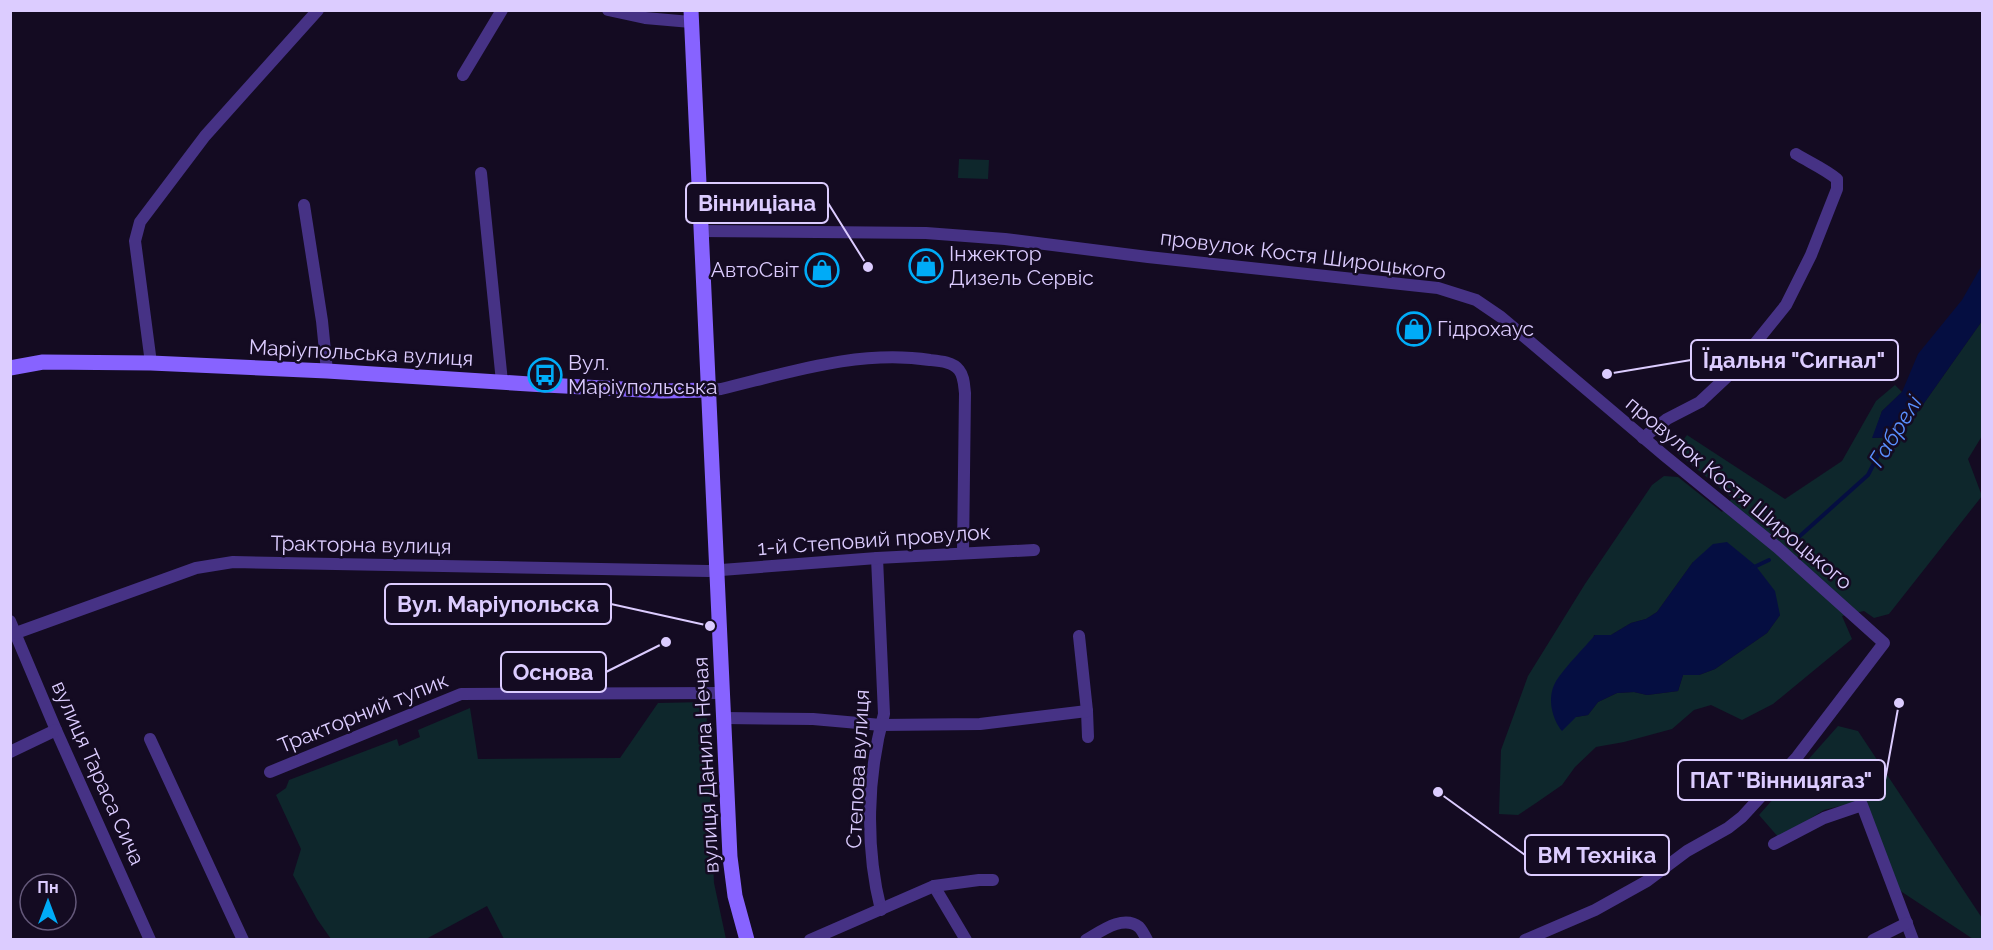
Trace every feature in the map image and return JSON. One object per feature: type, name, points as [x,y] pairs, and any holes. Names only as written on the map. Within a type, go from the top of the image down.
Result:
[{"type":"main road","name":"вулиця Данила Нечая","points":[[691,16],[730,857],[735,896],[747,939]]},
{"type":"main road","name":"Маріупольська вулиця","points":[[10,368],[42,362],[151,363],[662,391],[709,390]]},
{"type":"street","points":[[151,363],[135,241],[140,222],[205,136],[318,10]]},
{"type":"street","points":[[463,75],[502,10]]},
{"type":"street","points":[[608,10],[645,18],[691,16]]},
{"type":"street","points":[[1643,438],[1667,419],[1700,402],[1724,380],[1786,305],[1810,255],[1837,189],[1837,179],[1829,172],[1816,167],[1796,154]]},
{"type":"street","points":[[481,173],[502,382]]},
{"type":"street","points":[[304,205],[322,321],[327,371]]},
{"type":"street","name":"провулок Костя Широцького","points":[[700,231],[926,233],[1010,239],[1148,257],[1438,288],[1476,300],[1501,316],[1643,438],[1777,547],[1884,643],[1797,757],[1742,817],[1728,828],[1687,851],[1647,881],[1595,910],[1525,939]]},
{"type":"street","points":[[709,390],[828,363],[875,358],[917,358],[942,361],[952,365],[959,370],[963,378],[965,393],[963,552]]},
{"type":"street","name":"1-й Степовий провулок","points":[[718,570],[963,552],[1034,550]]},
{"type":"street","name":"Степова вулиця","points":[[877,558],[884,714],[878,733],[870,836],[875,887],[881,910]]},
{"type":"street","name":"Тракторна вулиця","points":[[13,627],[196,568],[233,561],[718,570]]},
{"type":"street","name":"вулиця Тараса Сича","points":[[13,627],[56,730],[150,939]]},
{"type":"street","points":[[1079,636],[1088,737]]},
{"type":"street","name":"Тракторний тупик","points":[[270,772],[461,694],[723,693]]},
{"type":"street","points":[[724,718],[813,719],[881,725],[980,724],[1087,711]]},
{"type":"street","points":[[10,752],[56,730]]},
{"type":"street","points":[[150,739],[243,939]]},
{"type":"street","points":[[1774,844],[1824,818],[1862,805],[1913,939]]},
{"type":"street","points":[[810,939],[934,886],[979,879],[993,880]]},
{"type":"street","points":[[934,886],[966,939]]},
{"type":"street","points":[[1086,939],[1116,923],[1128,922],[1139,927],[1148,939]]},
{"type":"street","points":[[1872,939],[1907,923]]},
{"type":"green space","points":[[959,159],[989,160],[988,179],[958,178]]},
{"type":"green space","points":[[1982,321],[1982,436],[1968,459],[1982,496],[1889,614],[1874,618],[1864,611],[1842,616],[1852,639],[1773,704],[1742,720],[1711,705],[1694,710],[1672,729],[1596,747],[1575,767],[1562,785],[1536,803],[1518,815],[1499,814],[1501,750],[1528,676],[1585,584],[1652,485],[1664,476],[1678,477],[1722,512],[1732,498],[1675,451],[1687,435],[1785,499],[1842,461],[1876,401],[1895,385],[1902,392],[1882,411],[1873,438],[1898,437]],"holes":[[[1693,562],[1780,615],[1767,633],[1715,669],[1699,675],[1683,675],[1678,691],[1647,695],[1634,692],[1617,693],[1598,702],[1588,715],[1576,717],[1594,635],[1611,635],[1657,612]]]},
{"type":"green space","points":[[706,702],[714,883],[726,939],[504,939],[487,906],[426,939],[331,939],[317,919],[293,875],[301,849],[276,795],[286,788],[289,780],[397,739],[399,746],[420,737],[418,730],[470,708],[478,759],[620,758],[658,703]]},
{"type":"green space","points":[[1838,726],[1858,731],[1982,918],[1982,939],[1973,939],[1899,890],[1865,800],[1824,810],[1779,838],[1759,815]]},
{"type":"water","points":[[1982,265],[1982,321],[1922,406],[1897,437],[1872,438],[1882,411],[1902,392],[1918,354],[1962,300]]},
{"type":"water","points":[[1727,542],[1755,565],[1775,591],[1780,615],[1767,633],[1715,669],[1699,675],[1683,675],[1678,691],[1647,695],[1634,692],[1617,693],[1598,702],[1588,715],[1576,717],[1562,731],[1553,714],[1551,695],[1558,678],[1574,659],[1595,635],[1611,635],[1657,612],[1693,562],[1713,544]]},
{"type":"waterway","name":"Габрелі","points":[[1791,544],[1868,475],[1889,434]]},
{"type":"waterway","name":"Габрелі","points":[[1752,568],[1769,560]]},
{"type":"place","name":"Інжектор Дизель Сервіс","points":[[926,266]]},
{"type":"place","name":"Вінниціана","points":[[868,267]]},
{"type":"place","name":"АвтоСвіт","points":[[822,270]]},
{"type":"place","name":"Гідрохаус","points":[[1414,329]]},
{"type":"place","name":"Їдальня \"Сигнал\"","points":[[1607,374]]},
{"type":"place","name":"Вул. Маріупольська","points":[[545,375]]},
{"type":"place","name":"Вул. Маріупольска","points":[[710,626]]},
{"type":"place","name":"Основа","points":[[666,642]]},
{"type":"place","name":"ПАТ \"Вінницягаз\"","points":[[1899,703]]},
{"type":"place","name":"ВМ Техніка","points":[[1438,792]]}]
